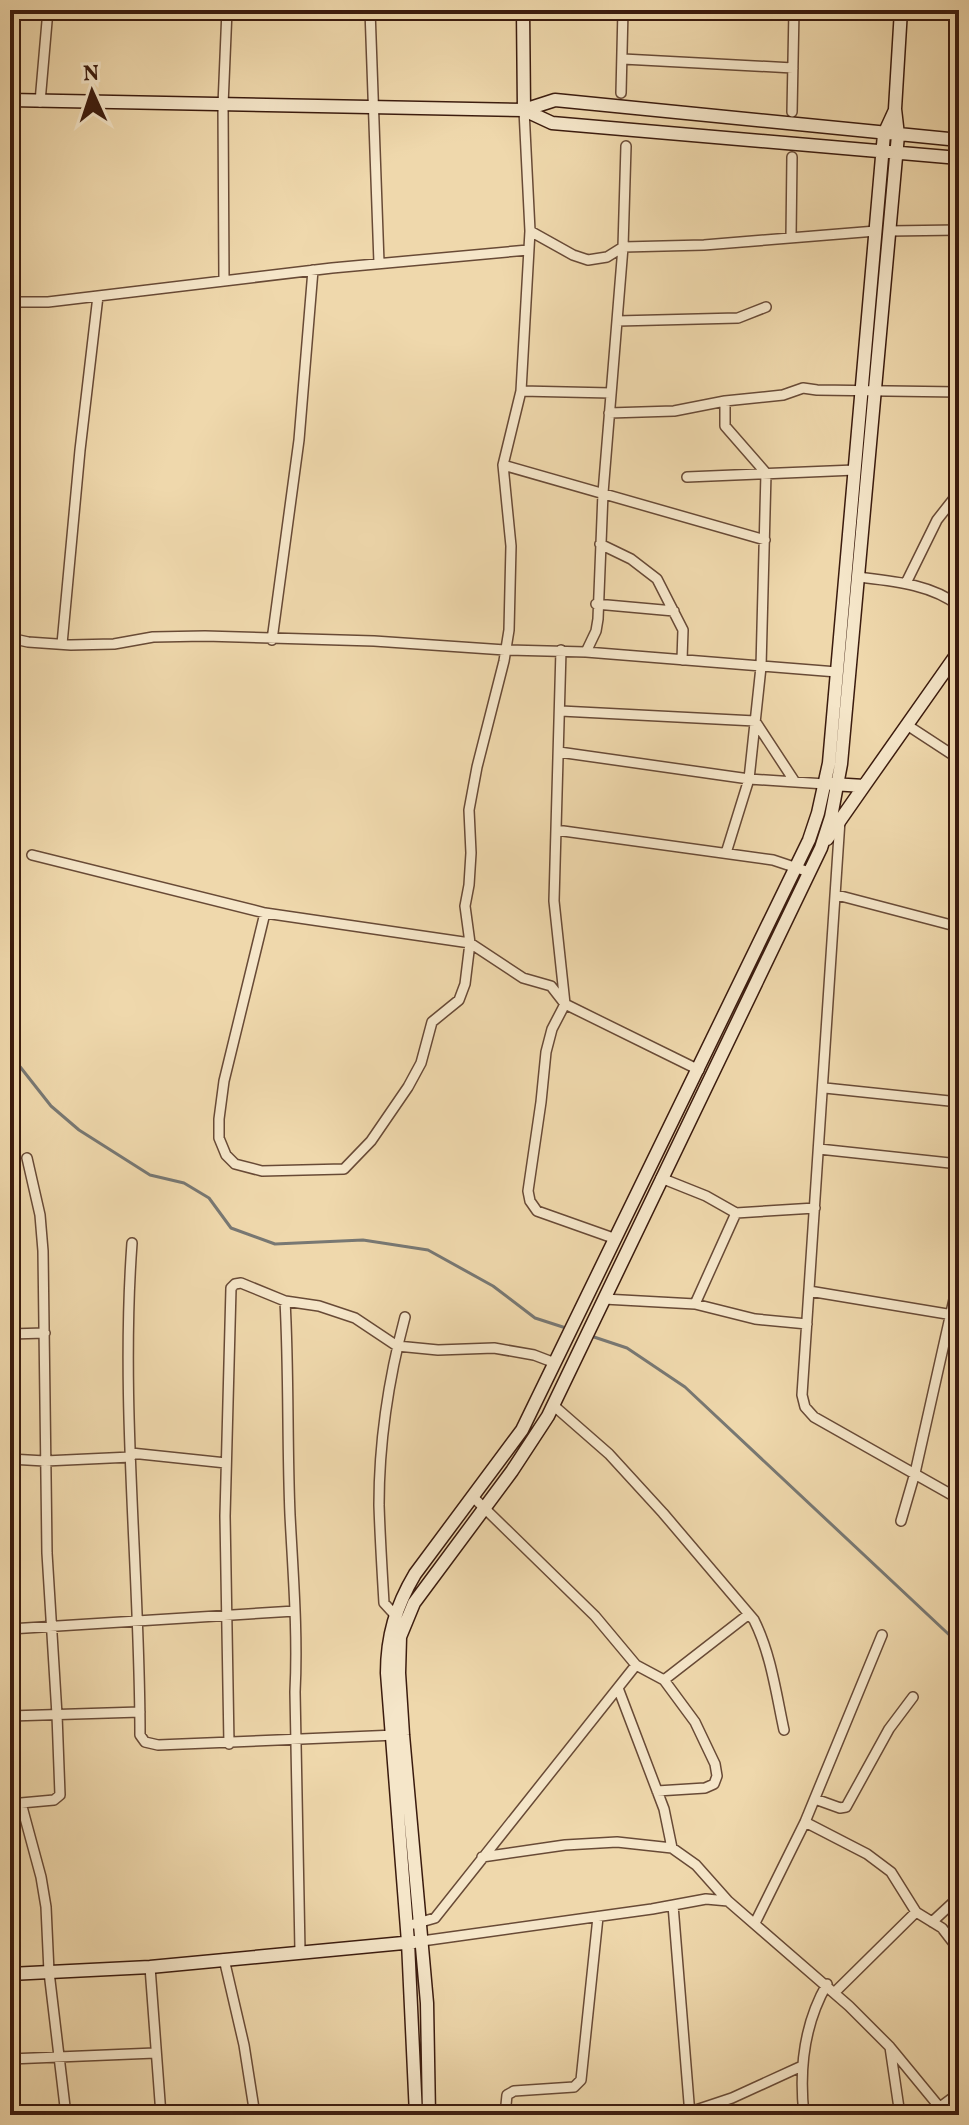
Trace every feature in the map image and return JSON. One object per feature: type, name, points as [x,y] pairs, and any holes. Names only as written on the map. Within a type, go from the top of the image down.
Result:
[{"type":"main road","points":[[523,10],[524,110]]},
{"type":"main road","points":[[821,848],[858,577],[868,390],[895,109],[901,10]]},
{"type":"main road","points":[[10,100],[524,110],[555,100],[959,140]]},
{"type":"main road","points":[[524,110],[552,123],[959,158]]},
{"type":"main road","points":[[398,1735],[398,1653],[405,1620],[425,1587],[531,1443],[553,1405],[803,869],[809,840],[832,784],[837,672],[855,470],[868,390]]},
{"type":"main road","points":[[416,2115],[414,1924],[398,1735],[387,1653],[395,1615],[415,1574],[522,1430],[699,1070],[803,869],[821,848],[959,651]]},
{"type":"main road","points":[[832,784],[864,786]]},
{"type":"main road","points":[[10,1974],[150,1967],[415,1942]]},
{"type":"main road","points":[[415,1942],[427,2003],[429,2115]]},
{"type":"street","points":[[40,102],[48,10]]},
{"type":"street","points":[[224,281],[223,105],[227,10]]},
{"type":"street","points":[[370,10],[379,263]]},
{"type":"street","points":[[621,93],[623,10]]},
{"type":"street","points":[[792,112],[794,10]]},
{"type":"street","points":[[623,59],[793,68]]},
{"type":"street","points":[[265,913],[224,1081],[219,1138],[226,1155],[235,1164],[262,1171],[337,1171],[351,1164],[371,1141],[408,1087],[421,1063],[432,1022],[459,1000],[465,984],[470,943],[465,906],[471,853],[469,810],[509,630],[511,546],[503,465],[521,391],[530,231],[524,110]]},
{"type":"street","points":[[586,652],[596,631],[603,493],[623,247],[626,146]]},
{"type":"street","points":[[791,237],[792,157]]},
{"type":"street","points":[[530,231],[588,260],[607,257],[623,247],[704,245],[882,231],[959,230]]},
{"type":"street","points":[[10,302],[48,302],[313,270],[528,250]]},
{"type":"street","points":[[272,640],[299,440],[313,270]]},
{"type":"street","points":[[62,644],[98,296]]},
{"type":"street","points":[[617,321],[738,318],[766,307]]},
{"type":"street","points":[[609,413],[674,411],[725,401],[765,398],[803,388],[959,392]]},
{"type":"street","points":[[521,391],[611,393]]},
{"type":"street","points":[[725,401],[725,426],[766,473],[761,667],[749,779],[726,853]]},
{"type":"street","points":[[503,465],[765,540]]},
{"type":"street","points":[[687,477],[855,470]]},
{"type":"street","points":[[906,583],[937,520],[959,492]]},
{"type":"street","points":[[600,544],[631,559],[657,579],[683,630],[682,660]]},
{"type":"street","points":[[858,577],[906,583],[949,598],[959,606]]},
{"type":"street","points":[[596,604],[674,611]]},
{"type":"street","points":[[10,638],[62,644],[114,644],[153,637],[205,636],[374,641],[505,650],[561,650],[837,672]]},
{"type":"street","points":[[561,650],[554,901],[565,1004],[552,1029],[546,1052],[528,1191],[537,1211],[616,1239]]},
{"type":"street","points":[[561,711],[755,721]]},
{"type":"street","points":[[755,721],[795,782]]},
{"type":"street","points":[[907,725],[959,759]]},
{"type":"street","points":[[559,752],[749,779],[832,784]]},
{"type":"street","points":[[840,820],[825,1088],[802,1395],[805,1407],[814,1417],[959,1499]]},
{"type":"street","points":[[556,830],[773,860],[803,869]]},
{"type":"street","points":[[32,855],[265,913],[470,943],[523,978],[551,986],[565,1004],[699,1070]]},
{"type":"street","points":[[837,895],[959,927]]},
{"type":"street","points":[[825,1088],[959,1102]]},
{"type":"street","points":[[819,1149],[959,1164]]},
{"type":"street","points":[[10,1804],[54,1800],[60,1795],[50,1627],[40,1215],[27,1158]]},
{"type":"street","points":[[661,1178],[706,1196],[736,1213],[815,1208]]},
{"type":"street","points":[[695,1304],[736,1213]]},
{"type":"street","points":[[132,1243],[129,1285],[131,1455],[140,1735],[145,1742],[158,1745],[398,1735]]},
{"type":"street","points":[[901,1521],[954,1315],[959,1277]]},
{"type":"street","points":[[229,1744],[226,1463],[231,1288],[241,1283],[285,1301],[319,1306],[355,1318],[397,1346],[438,1350],[494,1348],[557,1359]]},
{"type":"street","points":[[809,1291],[954,1315]]},
{"type":"street","points":[[285,1301],[295,1611],[300,1951]]},
{"type":"street","points":[[602,1302],[695,1304],[755,1319],[807,1324]]},
{"type":"street","points":[[395,1615],[384,1603],[379,1503],[382,1449],[397,1346],[405,1317]]},
{"type":"street","points":[[10,1334],[45,1333]]},
{"type":"street","points":[[553,1405],[609,1454],[749,1614],[762,1636],[784,1730]]},
{"type":"street","points":[[10,1459],[45,1461],[131,1455],[226,1463]]},
{"type":"street","points":[[473,1497],[595,1616],[636,1665],[664,1680],[695,1722],[715,1764],[717,1776],[714,1784],[705,1788],[657,1791]]},
{"type":"street","points":[[10,1629],[295,1611]]},
{"type":"street","points":[[664,1680],[749,1614]]},
{"type":"street","points":[[755,1923],[805,1822],[882,1635]]},
{"type":"street","points":[[414,1924],[435,1918],[636,1665]]},
{"type":"street","points":[[618,1688],[657,1791],[672,1848]]},
{"type":"street","points":[[815,1799],[840,1808],[846,1807],[889,1729],[913,1697]]},
{"type":"street","points":[[10,1716],[140,1712]]},
{"type":"street","points":[[21,1803],[46,1907],[49,1972],[66,2115]]},
{"type":"street","points":[[805,1822],[867,1854],[891,1872],[916,1912],[942,1928],[959,1950]]},
{"type":"street","points":[[482,1857],[565,1845],[617,1842],[672,1848],[696,1865],[728,1901],[827,1984],[890,2047],[943,2111],[959,2093]]},
{"type":"street","points":[[932,1922],[959,1897]]},
{"type":"street","points":[[415,1942],[706,1899],[728,1901]]},
{"type":"street","points":[[673,1905],[690,2114],[802,2066]]},
{"type":"street","points":[[835,1992],[916,1912]]},
{"type":"street","points":[[505,2115],[504,2100],[514,2091],[574,2087],[581,2080],[598,1917]]},
{"type":"street","points":[[224,1959],[244,2045],[255,2115]]},
{"type":"street","points":[[150,1967],[161,2115]]},
{"type":"street","points":[[804,2115],[802,2056],[816,2002],[827,1984]]},
{"type":"street","points":[[890,2047],[900,2115]]},
{"type":"street","points":[[10,2059],[155,2053]]},
{"type":"waterway","points":[[10,1054],[51,1106],[79,1130],[150,1175],[184,1183],[209,1198],[231,1228],[275,1244],[363,1240],[428,1250],[493,1286],[535,1318],[569,1329]]},
{"type":"waterway","points":[[591,1336],[627,1348],[685,1387],[959,1644]]}]
